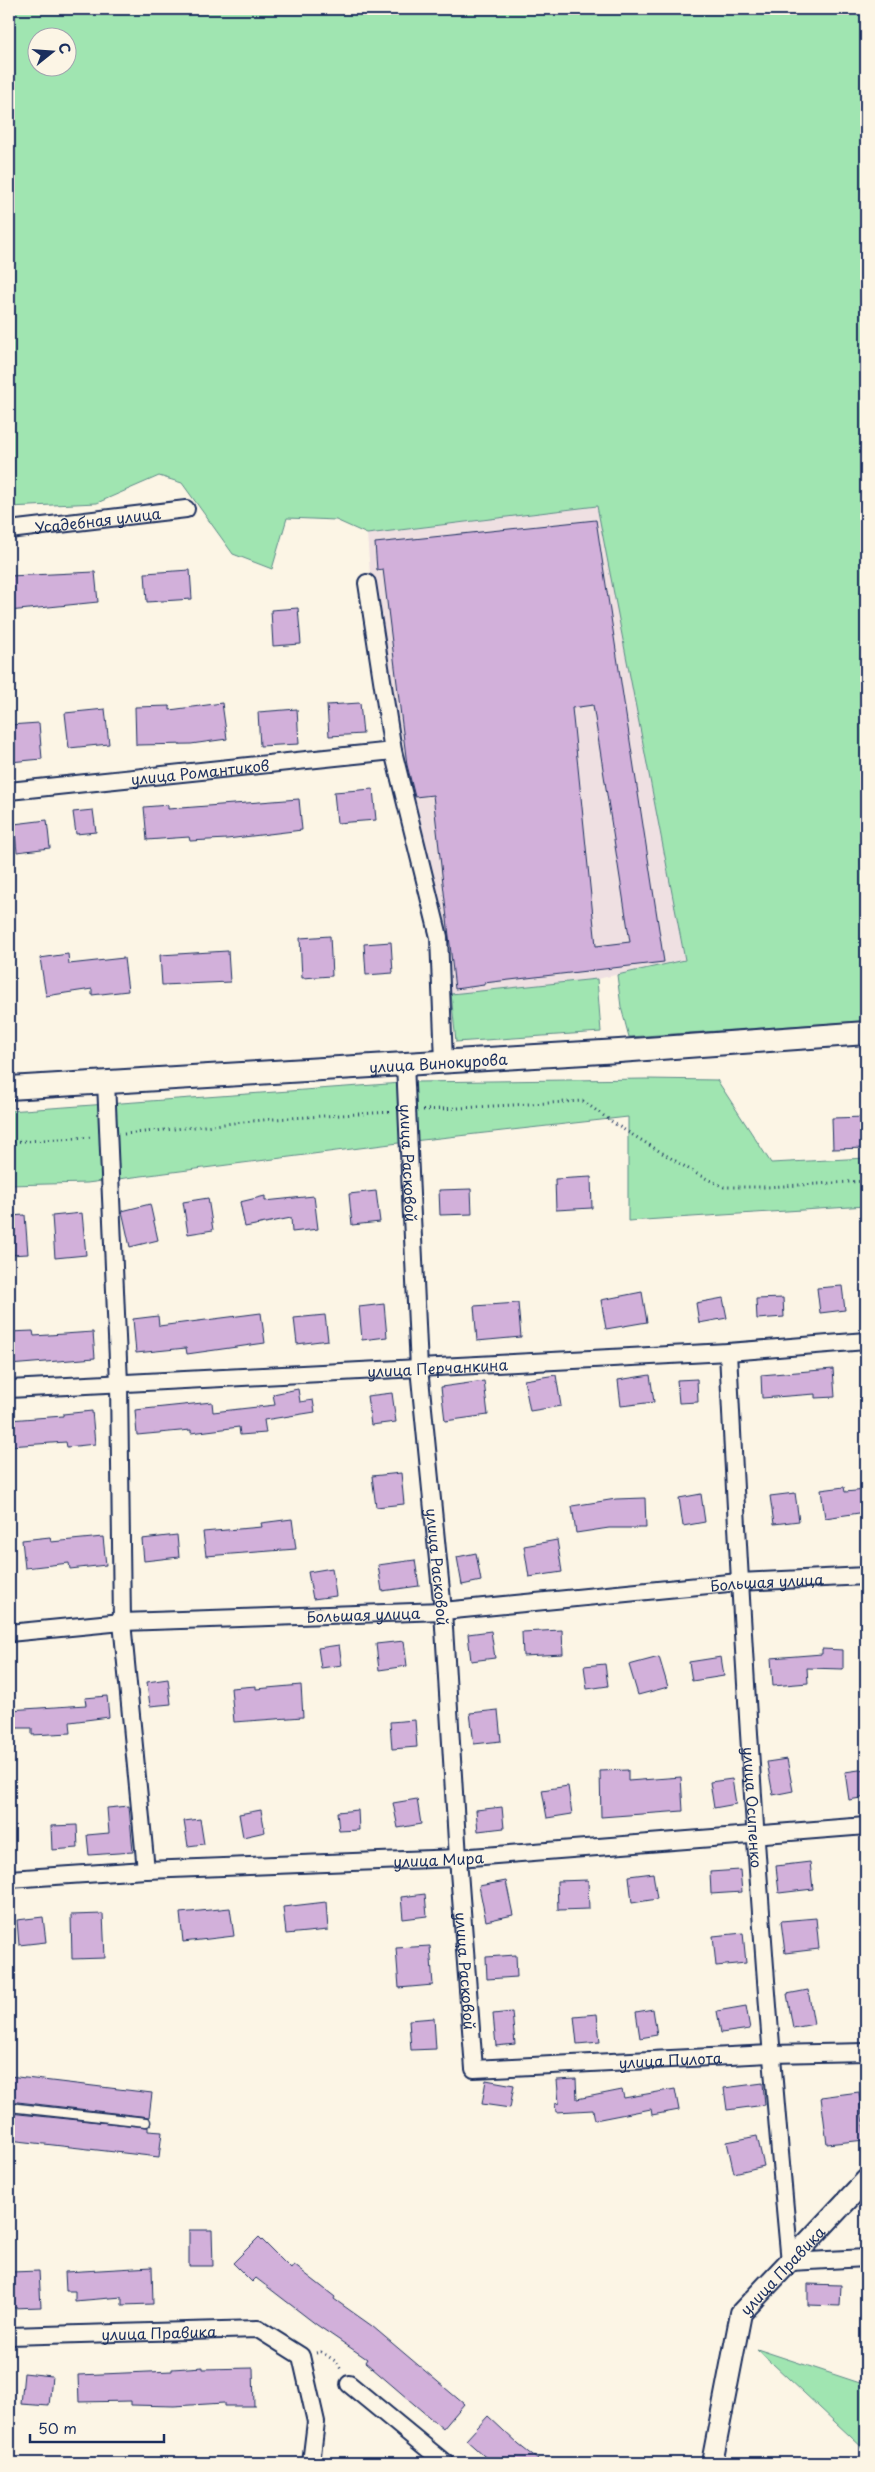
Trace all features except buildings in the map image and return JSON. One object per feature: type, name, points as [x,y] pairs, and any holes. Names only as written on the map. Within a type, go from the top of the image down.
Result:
[{"type":"main road","name":"улица Винокурова","points":[[9,1088],[444,1062],[866,1033]]},
{"type":"street","name":"Усадебная улица","points":[[9,530],[186,510]]},
{"type":"street","points":[[368,584],[393,751],[439,937],[444,1062]]},
{"type":"street","name":"улица Романтиков","points":[[9,791],[393,751]]},
{"type":"street","name":"улица Расковой","points":[[405,1064],[419,1368],[443,1611],[458,1858],[474,2069]]},
{"type":"street","points":[[106,1082],[120,1383],[122,1622],[146,1870]]},
{"type":"street","name":"улица Перчанкина","points":[[9,1389],[728,1352],[866,1341]]},
{"type":"street","name":"улица Осипенко","points":[[728,1352],[754,1834],[770,2054],[790,2262]]},
{"type":"street","name":"Большая улица","points":[[9,1633],[122,1622],[443,1611],[739,1582],[866,1576]]},
{"type":"street","name":"улица Мира","points":[[9,1879],[146,1870],[458,1858],[866,1826]]},
{"type":"street","name":"улица Пилота","points":[[474,2069],[770,2054],[866,2052]]},
{"type":"street","name":"улица Правика","points":[[712,2463],[741,2313],[866,2180]]},
{"type":"street","points":[[790,2262],[866,2258]]},
{"type":"street","name":"улица Правика","points":[[9,2336],[258,2329],[301,2356]]},
{"type":"street","points":[[301,2356],[316,2422],[312,2463]]},
{"type":"street","points":[[349,2384],[444,2463]]},
{"type":"lane","points":[[9,2106],[146,2122]]},
{"type":"path","points":[[9,1142],[109,1136],[273,1119],[583,1102],[618,1126],[697,1174],[724,1187],[767,1187],[866,1181]]},
{"type":"path","points":[[301,2356],[321,2352],[337,2362],[349,2384]]},
{"type":"shaded area","points":[[598,506],[685,960],[597,979],[451,994],[443,943],[402,776],[371,586],[367,534]]},
{"type":"green space","points":[[9,9],[866,9],[866,1021],[629,1037],[621,1007],[617,975],[685,960],[597,506],[367,534],[336,520],[287,518],[272,569],[233,554],[182,483],[159,476],[97,503],[9,507]]},
{"type":"green space","points":[[597,979],[601,1032],[456,1042],[451,994]]},
{"type":"green space","points":[[717,1080],[771,1163],[866,1158],[866,1206],[628,1221],[628,1117],[422,1140],[87,1183],[9,1185],[9,1111],[416,1082]]},
{"type":"green space","points":[[757,2349],[866,2385],[866,2451]]}]
